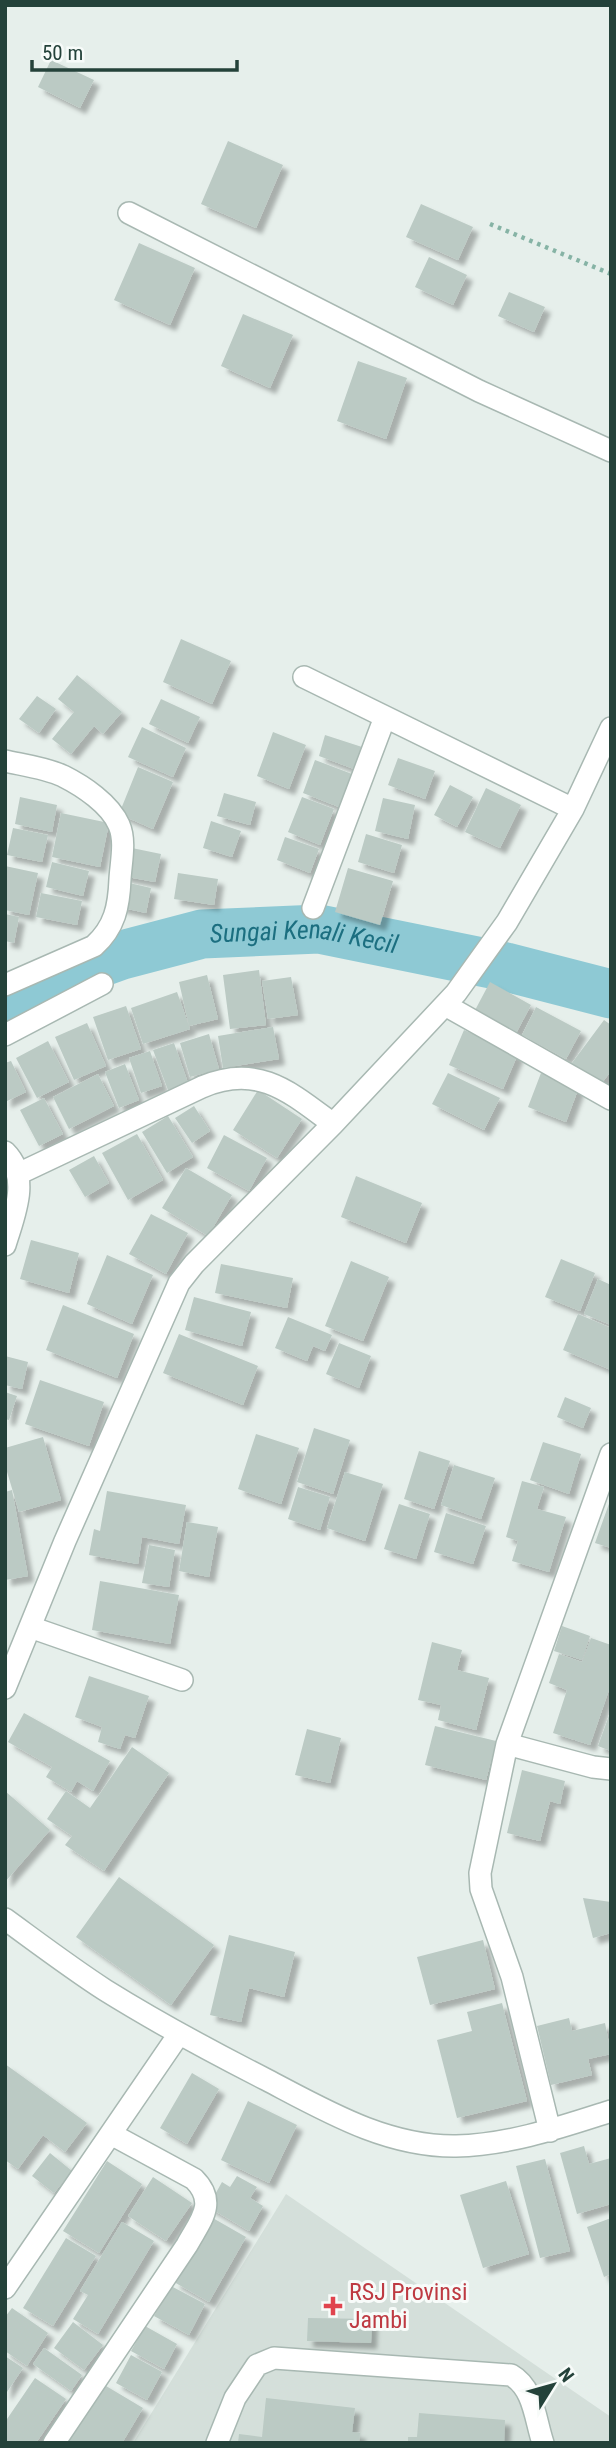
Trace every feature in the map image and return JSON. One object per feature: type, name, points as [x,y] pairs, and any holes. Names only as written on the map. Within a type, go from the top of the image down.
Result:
[{"type":"street","points":[[129,213],[479,391],[611,451]]},
{"type":"street","points":[[304,677],[573,808]]},
{"type":"street","points":[[313,908],[385,717]]},
{"type":"street","points":[[5,1688],[65,1541],[179,1283],[194,1264],[333,1124],[450,999],[507,922],[573,808],[611,728]]},
{"type":"street","points":[[5,985],[94,946],[103,938],[110,929],[119,905],[123,838],[119,825],[110,812],[91,794],[61,775],[6,764]]},
{"type":"street","points":[[5,1035],[102,984]]},
{"type":"street","points":[[450,999],[611,1099]]},
{"type":"street","points":[[18,1174],[202,1087],[230,1079],[250,1078],[269,1082],[287,1090],[333,1124]]},
{"type":"street","points":[[5,1152],[14,1161],[18,1174],[19,1196],[5,1245]]},
{"type":"street","points":[[550,2130],[512,1977],[481,1889],[480,1873],[507,1744],[611,1454]]},
{"type":"street","points":[[30,1627],[182,1680]]},
{"type":"street","points":[[507,1744],[593,1767],[611,1769]]},
{"type":"street","points":[[5,1919],[103,1988],[179,2034],[338,2117],[389,2136],[455,2146],[494,2143],[550,2130],[611,2111]]},
{"type":"street","points":[[5,2288],[179,2034]]},
{"type":"street","points":[[54,2443],[187,2245],[206,2211],[202,2186],[194,2179],[111,2134]]},
{"type":"street","points":[[217,2443],[236,2398],[257,2365],[274,2358],[510,2375],[519,2380],[526,2389],[542,2443]]},
{"type":"path","points":[[490,224],[611,274]]},
{"type":"shaded area","name":"RSJ Provinsi Jambi","points":[[286,2194],[611,2417],[611,2443],[133,2443]]},
{"type":"building","points":[[51,60],[94,80],[80,108],[38,87]]},
{"type":"building","points":[[228,141],[283,165],[256,228],[201,204]]},
{"type":"building","points":[[421,204],[473,227],[458,260],[406,237]]},
{"type":"building","points":[[139,243],[195,268],[170,325],[114,300]]},
{"type":"building","points":[[429,257],[467,275],[453,305],[415,287]]},
{"type":"building","points":[[509,292],[545,307],[534,332],[498,316]]},
{"type":"building","points":[[243,314],[293,335],[270,388],[221,366]]},
{"type":"building","points":[[358,361],[407,378],[386,439],[337,421]]},
{"type":"building","points":[[181,639],[231,661],[212,704],[163,682]]},
{"type":"building","points":[[77,675],[122,712],[103,734],[94,726],[71,754],[52,739],[74,712],[58,699]]},
{"type":"building","points":[[37,696],[56,709],[39,733],[19,719]]},
{"type":"building","points":[[161,699],[200,717],[188,743],[149,724]]},
{"type":"building","points":[[142,727],[186,748],[173,777],[128,757]]},
{"type":"building","points":[[273,732],[306,745],[289,789],[257,776]]},
{"type":"building","points":[[325,735],[362,747],[354,769],[319,756]]},
{"type":"building","points":[[398,758],[435,771],[425,799],[388,785]]},
{"type":"building","points":[[315,760],[352,774],[339,807],[303,793]]},
{"type":"building","points":[[138,767],[173,782],[153,829],[119,814]]},
{"type":"building","points":[[450,785],[473,797],[457,827],[434,815]]},
{"type":"building","points":[[486,788],[521,805],[500,848],[465,832]]},
{"type":"building","points":[[224,793],[256,802],[250,825],[217,816]]},
{"type":"building","points":[[20,797],[57,805],[52,832],[15,824]]},
{"type":"building","points":[[302,797],[334,809],[320,845],[288,832]]},
{"type":"building","points":[[383,798],[415,805],[408,839],[375,831]]},
{"type":"building","points":[[61,813],[109,823],[100,867],[52,857]]},
{"type":"building","points":[[211,821],[241,831],[232,857],[203,848]]},
{"type":"building","points":[[13,828],[48,835],[42,862],[7,855]]},
{"type":"building","points":[[366,834],[402,845],[394,873],[358,862]]},
{"type":"building","points":[[285,837],[319,849],[310,873],[277,860]]},
{"type":"building","points":[[127,847],[161,854],[155,882],[122,876]]},
{"type":"building","points":[[52,862],[89,871],[83,896],[46,887]]},
{"type":"building","points":[[5,866],[38,873],[29,915],[5,910]]},
{"type":"building","points":[[348,868],[393,881],[380,925],[335,912]]},
{"type":"building","points":[[178,873],[218,879],[214,905],[174,899]]},
{"type":"building","points":[[125,882],[151,888],[146,913],[119,907]]},
{"type":"building","points":[[41,893],[82,901],[77,925],[36,917]]},
{"type":"building","points":[[5,914],[19,917],[14,943],[5,941]]},
{"type":"building","points":[[259,970],[266,1025],[230,1029],[223,975]]},
{"type":"building","points":[[207,975],[218,1019],[189,1026],[179,982]]},
{"type":"building","points":[[291,977],[298,1015],[268,1019],[262,981]]},
{"type":"building","points":[[490,982],[531,1005],[514,1037],[473,1014]]},
{"type":"building","points":[[177,992],[190,1029],[143,1044],[131,1008]]},
{"type":"building","points":[[126,1006],[141,1049],[108,1060],[93,1017]]},
{"type":"building","points":[[536,1007],[581,1031],[566,1059],[522,1035]]},
{"type":"building","points":[[604,1020],[611,1025],[611,1071],[598,1088],[569,1067]]},
{"type":"building","points":[[87,1023],[106,1066],[74,1080],[55,1037]]},
{"type":"building","points":[[273,1027],[279,1059],[223,1068],[218,1036]]},
{"type":"building","points":[[464,1030],[518,1054],[503,1089],[449,1065]]},
{"type":"building","points":[[209,1034],[219,1069],[190,1077],[180,1043]]},
{"type":"building","points":[[48,1041],[69,1082],[37,1098],[16,1058]]},
{"type":"building","points":[[174,1043],[188,1083],[168,1090],[153,1050]]},
{"type":"building","points":[[150,1051],[162,1086],[141,1093],[129,1058]]},
{"type":"building","points":[[11,1061],[26,1092],[5,1102],[5,1063]]},
{"type":"building","points":[[125,1064],[139,1100],[119,1108],[105,1072]]},
{"type":"building","points":[[448,1073],[500,1098],[484,1130],[432,1104]]},
{"type":"building","points":[[541,1073],[579,1087],[566,1122],[528,1107]]},
{"type":"building","points":[[98,1074],[114,1106],[69,1129],[53,1097]]},
{"type":"building","points":[[258,1090],[302,1119],[277,1158],[233,1130]]},
{"type":"building","points":[[44,1098],[63,1134],[39,1146],[20,1110]]},
{"type":"building","points":[[194,1106],[210,1131],[192,1143],[175,1118]]},
{"type":"building","points":[[168,1116],[193,1157],[167,1173],[142,1132]]},
{"type":"building","points":[[137,1134],[163,1180],[128,1200],[102,1153]]},
{"type":"building","points":[[224,1135],[267,1158],[249,1191],[207,1168]]},
{"type":"building","points":[[94,1156],[109,1183],[85,1197],[69,1170]]},
{"type":"building","points":[[186,1168],[232,1195],[208,1236],[162,1208]]},
{"type":"building","points":[[356,1176],[422,1203],[406,1243],[341,1217]]},
{"type":"building","points":[[151,1214],[188,1233],[166,1274],[129,1254]]},
{"type":"building","points":[[31,1240],[79,1253],[69,1293],[20,1279]]},
{"type":"building","points":[[107,1255],[153,1275],[132,1324],[87,1304]]},
{"type":"building","points":[[561,1259],[595,1273],[580,1311],[545,1297]]},
{"type":"building","points":[[351,1261],[389,1277],[363,1341],[325,1326]]},
{"type":"building","points":[[221,1264],[293,1278],[287,1308],[215,1293]]},
{"type":"building","points":[[598,1279],[611,1285],[611,1325],[584,1314]]},
{"type":"building","points":[[194,1297],[251,1312],[242,1346],[185,1330]]},
{"type":"building","points":[[63,1305],[134,1334],[117,1378],[46,1350]]},
{"type":"building","points":[[578,1314],[611,1328],[611,1370],[563,1350]]},
{"type":"building","points":[[288,1317],[332,1335],[325,1351],[313,1346],[307,1361],[275,1348]]},
{"type":"building","points":[[179,1334],[258,1366],[243,1405],[163,1373]]},
{"type":"building","points":[[339,1343],[371,1356],[359,1388],[326,1374]]},
{"type":"building","points":[[5,1356],[28,1362],[22,1389],[5,1385]]},
{"type":"building","points":[[40,1380],[104,1402],[89,1446],[25,1424]]},
{"type":"building","points":[[5,1392],[17,1396],[9,1420],[5,1419]]},
{"type":"building","points":[[565,1397],[591,1408],[583,1428],[557,1417]]},
{"type":"building","points":[[314,1428],[350,1440],[333,1494],[297,1482]]},
{"type":"building","points":[[256,1434],[299,1448],[281,1504],[238,1489]]},
{"type":"building","points":[[43,1437],[61,1500],[19,1512],[5,1465],[5,1448]]},
{"type":"building","points":[[543,1442],[581,1454],[569,1494],[530,1480]]},
{"type":"building","points":[[419,1451],[450,1461],[434,1509],[404,1499]]},
{"type":"building","points":[[454,1465],[495,1478],[481,1519],[441,1505]]},
{"type":"building","points":[[345,1472],[383,1484],[365,1541],[327,1528]]},
{"type":"building","points":[[522,1481],[544,1487],[537,1509],[566,1517],[549,1572],[512,1561],[518,1541],[506,1537]]},
{"type":"building","points":[[298,1487],[330,1497],[320,1530],[288,1519]]},
{"type":"building","points":[[12,1490],[28,1576],[5,1580],[5,1492]]},
{"type":"building","points":[[107,1491],[186,1505],[179,1544],[142,1537],[138,1564],[89,1555],[94,1529],[100,1531]]},
{"type":"building","points":[[611,1498],[611,1548],[595,1543]]},
{"type":"building","points":[[399,1504],[430,1514],[416,1559],[384,1549]]},
{"type":"building","points":[[446,1513],[486,1526],[473,1564],[434,1552]]},
{"type":"building","points":[[187,1522],[218,1527],[209,1577],[179,1571]]},
{"type":"building","points":[[149,1545],[175,1550],[169,1587],[142,1583]]},
{"type":"building","points":[[100,1581],[179,1595],[170,1644],[92,1630]]},
{"type":"building","points":[[562,1626],[590,1636],[582,1660],[554,1651]]},
{"type":"building","points":[[591,1638],[611,1645],[611,1684],[590,1745],[553,1733],[567,1690],[549,1683],[559,1654],[582,1662]]},
{"type":"building","points":[[432,1642],[462,1650],[457,1670],[489,1678],[476,1730],[438,1720],[441,1705],[418,1700]]},
{"type":"building","points":[[89,1676],[149,1696],[135,1738],[125,1735],[120,1749],[98,1742],[102,1727],[75,1717]]},
{"type":"building","points":[[611,1710],[611,1751],[598,1746]]},
{"type":"building","points":[[24,1713],[110,1761],[93,1791],[77,1781],[71,1792],[46,1777],[52,1767],[8,1742]]},
{"type":"building","points":[[435,1726],[496,1741],[486,1780],[425,1765]]},
{"type":"building","points":[[307,1729],[341,1738],[330,1783],[295,1775]]},
{"type":"building","points":[[132,1747],[169,1773],[104,1871],[65,1845],[72,1836],[47,1819],[66,1791],[90,1808]]},
{"type":"building","points":[[522,1770],[565,1781],[560,1804],[550,1801],[540,1841],[507,1833]]},
{"type":"building","points":[[5,1791],[50,1830],[5,1882]]},
{"type":"building","points":[[119,1877],[214,1945],[171,2005],[76,1937]]},
{"type":"building","points":[[583,1898],[611,1902],[611,1933],[593,1938]]},
{"type":"building","points":[[229,1935],[295,1952],[284,1997],[249,1988],[241,2022],[210,2015]]},
{"type":"building","points":[[483,1940],[495,1989],[430,2005],[417,1957]]},
{"type":"building","points":[[502,2003],[527,2101],[457,2118],[437,2040],[472,2031],[467,2012]]},
{"type":"building","points":[[569,2018],[572,2031],[605,2023],[611,2054],[588,2059],[592,2075],[551,2085],[537,2026]]},
{"type":"building","points":[[5,2064],[87,2123],[65,2152],[43,2135],[18,2169],[5,2160]]},
{"type":"building","points":[[192,2073],[219,2089],[187,2144],[160,2128]]},
{"type":"building","points":[[248,2101],[297,2125],[269,2183],[221,2160]]},
{"type":"building","points":[[584,2146],[589,2164],[611,2158],[611,2204],[577,2214],[560,2153]]},
{"type":"building","points":[[50,2153],[72,2171],[54,2193],[32,2176]]},
{"type":"building","points":[[545,2159],[570,2251],[540,2258],[516,2166]]},
{"type":"building","points":[[107,2161],[142,2184],[99,2253],[63,2231]]},
{"type":"building","points":[[237,2176],[257,2187],[250,2198],[263,2206],[249,2231],[208,2207],[222,2182],[230,2187]]},
{"type":"building","points":[[153,2177],[192,2203],[166,2241],[128,2216]]},
{"type":"building","points":[[506,2181],[529,2254],[483,2268],[460,2195]]},
{"type":"building","points":[[211,2217],[246,2237],[209,2302],[174,2282]]},
{"type":"building","points":[[611,2218],[611,2274],[604,2277],[587,2227]]},
{"type":"building","points":[[122,2222],[154,2241],[98,2334],[73,2319],[88,2295],[80,2291]]},
{"type":"building","points":[[66,2238],[96,2256],[53,2326],[23,2308]]},
{"type":"building","points":[[171,2286],[205,2304],[189,2335],[154,2316]]},
{"type":"building","points":[[12,2308],[48,2333],[27,2366],[5,2351],[5,2317]]},
{"type":"building","points":[[308,2318],[372,2319],[371,2343],[307,2341]]},
{"type":"building","points":[[73,2322],[103,2345],[84,2370],[54,2348]]},
{"type":"building","points":[[145,2326],[177,2344],[164,2369],[131,2351]]},
{"type":"building","points":[[44,2348],[82,2375],[71,2391],[33,2364]]},
{"type":"building","points":[[131,2355],[162,2372],[147,2400],[116,2383]]},
{"type":"building","points":[[5,2356],[23,2368],[5,2395]]},
{"type":"building","points":[[35,2378],[66,2399],[36,2443],[7,2443],[5,2422]]},
{"type":"building","points":[[101,2383],[143,2408],[122,2443],[65,2443]]},
{"type":"building","points":[[266,2398],[355,2408],[352,2432],[360,2433],[359,2443],[238,2443],[239,2434],[262,2437]]},
{"type":"building","points":[[419,2413],[505,2420],[504,2443],[408,2443],[408,2437],[417,2437]]},
{"type":"waterway","name":"Sungai Kenali Kecil","points":[[5,1006],[64,976],[122,955],[202,934],[319,929],[506,967],[611,994]]},
{"type":"place","name":"RSJ Provinsi Jambi","points":[[333,2306]]}]
